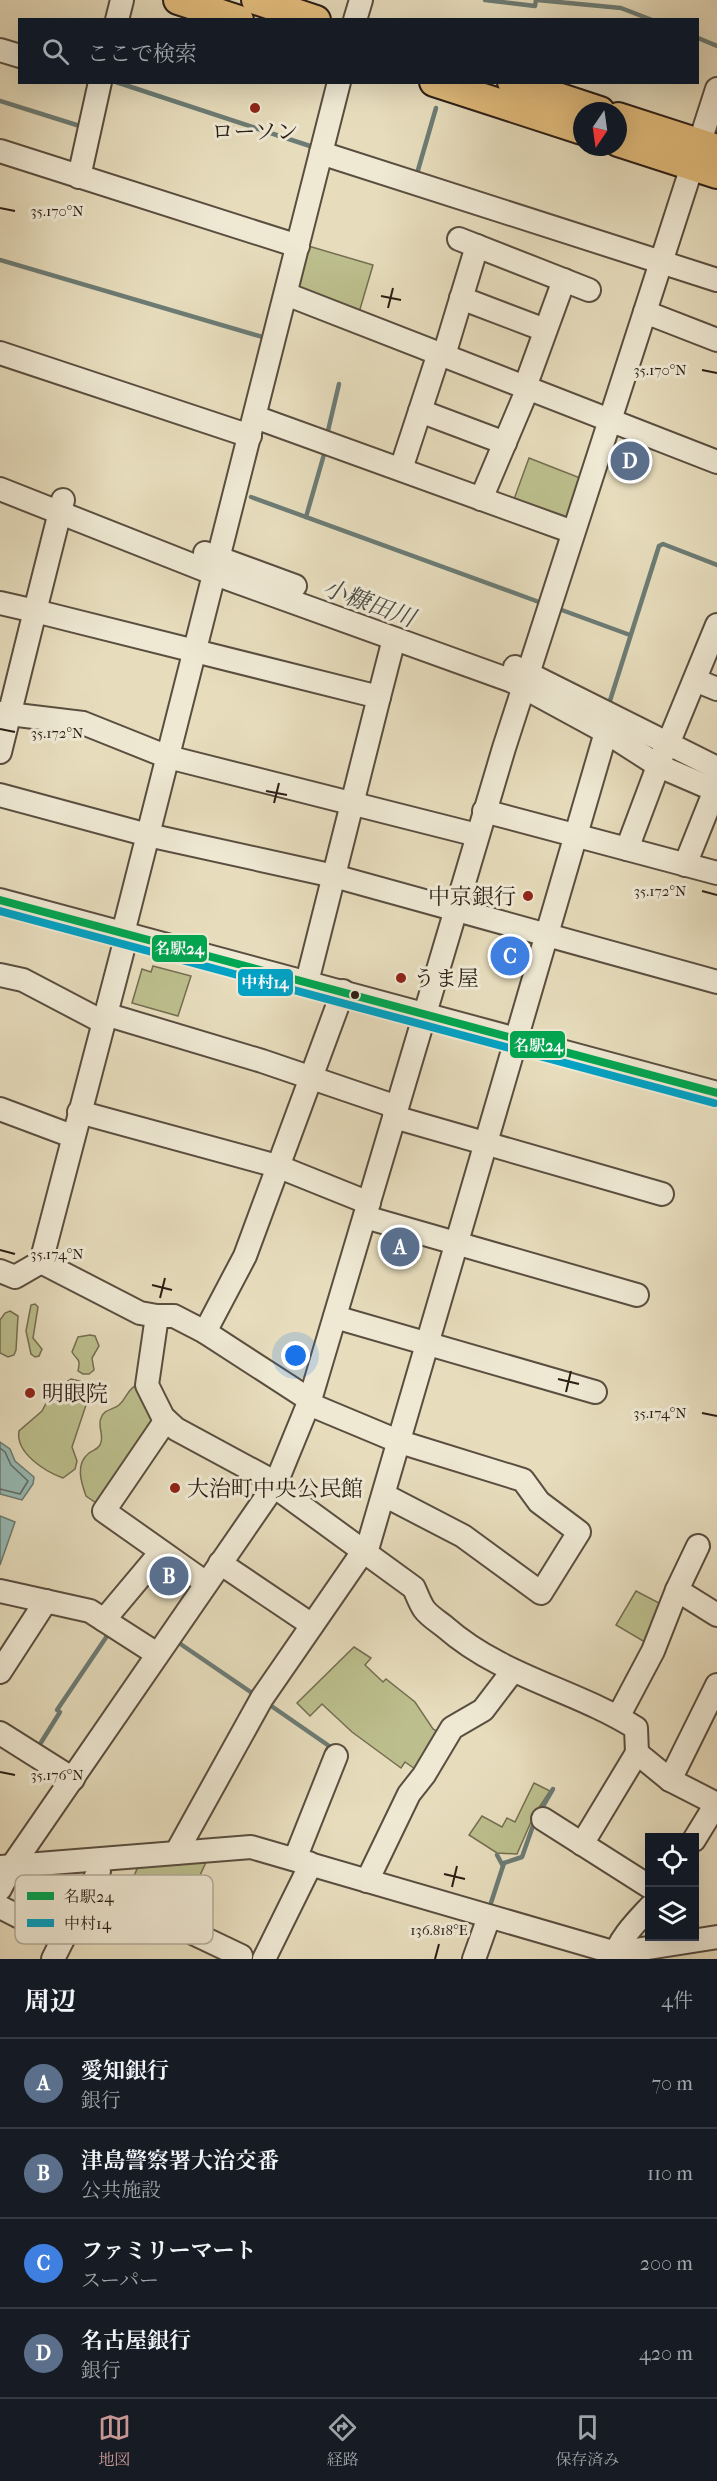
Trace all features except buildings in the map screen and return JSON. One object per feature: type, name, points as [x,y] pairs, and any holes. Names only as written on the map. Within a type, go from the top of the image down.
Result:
[{"type":"main road","points":[[178,0],[233,18]]},
{"type":"main road","points":[[256,0],[310,18]]},
{"type":"main road","points":[[440,84],[573,127]]},
{"type":"main road","points":[[518,84],[573,102]]},
{"type":"main road","points":[[627,121],[706,158]]},
{"type":"main road","points":[[627,144],[706,158]]},
{"type":"street","points":[[118,18],[122,0]]},
{"type":"street","points":[[356,18],[360,0]]},
{"type":"street","points":[[0,38],[18,43]]},
{"type":"street","points":[[0,50],[18,55]]},
{"type":"street","points":[[79,177],[99,84]]},
{"type":"street","points":[[0,1271],[15,1277],[41,1262],[338,84]]},
{"type":"street","points":[[0,1889],[6,1867],[73,1779],[275,1484],[310,1402],[525,679],[661,262],[706,158],[717,89]]},
{"type":"street","points":[[0,152],[298,246]]},
{"type":"street","points":[[321,153],[717,280]]},
{"type":"street","points":[[401,469],[461,298],[468,243],[589,290]]},
{"type":"street","points":[[481,499],[505,443],[564,280]]},
{"type":"street","points":[[286,294],[717,462]]},
{"type":"street","points":[[461,298],[545,330]]},
{"type":"street","points":[[645,312],[717,340]]},
{"type":"street","points":[[0,353],[401,469],[573,532]]},
{"type":"street","points":[[420,411],[505,443]]},
{"type":"street","points":[[0,473],[62,506]]},
{"type":"street","points":[[0,489],[62,506],[394,639],[525,679],[606,732],[664,753]]},
{"type":"street","points":[[0,752],[4,714],[35,612],[62,506]]},
{"type":"street","points":[[217,567],[525,679],[716,783],[685,865]]},
{"type":"street","points":[[0,603],[379,697]]},
{"type":"street","points":[[627,849],[717,625]]},
{"type":"street","points":[[308,982],[394,639]]},
{"type":"street","points":[[695,680],[717,689]]},
{"type":"street","points":[[4,714],[83,723],[168,757],[477,835]]},
{"type":"street","points":[[176,1854],[262,1698],[360,1557],[366,1553],[606,732]]},
{"type":"street","points":[[0,795],[148,835],[334,876],[717,982]]},
{"type":"street","points":[[484,811],[717,873]]},
{"type":"street","points":[[0,900],[717,1093]]},
{"type":"street","points":[[0,975],[23,980],[104,1018],[311,1077],[395,1112],[487,1143],[662,1194]]},
{"type":"street","points":[[205,1332],[245,1256],[343,992]]},
{"type":"street","points":[[0,1109],[72,1136]]},
{"type":"street","points":[[79,1112],[277,1166],[367,1210],[458,1243],[637,1295]]},
{"type":"street","points":[[41,1262],[140,1313],[174,1316],[205,1332],[310,1402],[400,1442],[523,1480],[539,1502],[579,1532],[541,1593],[464,1536],[384,1496]]},
{"type":"street","points":[[157,1316],[147,1384],[166,1420],[176,1429],[275,1484],[414,1588],[425,1610],[484,1657],[512,1672],[560,1689],[636,1728],[637,1753],[582,1844]]},
{"type":"street","points":[[335,1317],[595,1392]]},
{"type":"street","points":[[166,1420],[104,1511],[206,1583]]},
{"type":"street","points":[[618,1717],[653,1651],[698,1545]]},
{"type":"street","points":[[104,1620],[161,1552]]},
{"type":"street","points":[[220,1563],[312,1625]]},
{"type":"street","points":[[677,1590],[717,1615]]},
{"type":"street","points":[[0,1591],[90,1611],[157,1654]]},
{"type":"street","points":[[0,1672],[46,1601]]},
{"type":"street","points":[[367,1881],[409,1794],[452,1728],[483,1710],[512,1672]]},
{"type":"street","points":[[670,1780],[717,1685]]},
{"type":"street","points":[[0,1733],[73,1779]]},
{"type":"street","points":[[637,1753],[670,1780],[717,1804],[698,1833]]},
{"type":"street","points":[[264,1959],[306,1874],[302,1861],[336,1756]]},
{"type":"street","points":[[543,1819],[645,1884]]},
{"type":"street","points":[[6,1867],[251,1847],[615,1956],[717,1937]]},
{"type":"street","points":[[97,1875],[105,1860]]},
{"type":"street","points":[[0,1907],[15,1918]]},
{"type":"street","points":[[615,1956],[635,1923],[645,1912]]},
{"type":"street","points":[[474,1959],[489,1917]]},
{"type":"street","points":[[213,1943],[243,1958]]},
{"type":"green space","points":[[305,245],[373,265],[358,316],[297,292]]},
{"type":"green space","points":[[529,458],[580,478],[568,519],[513,502]]},
{"type":"green space","points":[[153,966],[191,976],[178,1016],[132,1003],[142,969],[151,972]]},
{"type":"green space","points":[[35,1304],[38,1307],[33,1338],[42,1349],[39,1356],[35,1357],[31,1354],[26,1331],[31,1305]]},
{"type":"green space","points":[[10,1311],[18,1316],[16,1350],[14,1355],[8,1357],[0,1353],[0,1320],[5,1313]]},
{"type":"green space","points":[[95,1336],[99,1346],[92,1358],[94,1370],[89,1374],[83,1374],[78,1371],[79,1361],[72,1352],[78,1337]]},
{"type":"green space","points":[[71,1379],[83,1382],[89,1396],[72,1447],[77,1461],[75,1469],[63,1478],[48,1471],[27,1454],[19,1439],[19,1431],[42,1411],[53,1390]]},
{"type":"green space","points":[[137,1385],[158,1415],[99,1505],[86,1496],[81,1479],[82,1462],[100,1445],[102,1415],[119,1405]]},
{"type":"green space","points":[[636,1591],[663,1605],[648,1644],[616,1625]]},
{"type":"green space","points":[[354,1647],[371,1658],[365,1665],[383,1682],[386,1679],[415,1702],[433,1729],[440,1733],[418,1771],[405,1762],[401,1768],[352,1732],[322,1704],[310,1716],[297,1703]]},
{"type":"green space","points":[[534,1783],[550,1791],[534,1815],[517,1854],[497,1853],[469,1835],[482,1816],[502,1827],[507,1818],[515,1822]]},
{"type":"green space","points":[[208,1858],[200,1875],[134,1875],[140,1862]]},
{"type":"water","points":[[0,1442],[10,1449],[15,1461],[34,1477],[33,1484],[22,1500],[0,1494]]},
{"type":"water","points":[[0,1516],[15,1522],[0,1565]]},
{"type":"waterway","points":[[485,0],[535,6],[536,0]]},
{"type":"waterway","points":[[537,0],[621,8],[647,18]]},
{"type":"waterway","points":[[699,38],[717,46]]},
{"type":"waterway","points":[[122,84],[313,147]]},
{"type":"waterway","points":[[0,101],[83,127]]},
{"type":"waterway","points":[[416,177],[436,108]]},
{"type":"waterway","points":[[0,260],[266,338],[266,340]]},
{"type":"waterway","points":[[327,435],[339,384]]},
{"type":"waterway","points":[[306,517],[325,451]]},
{"type":"waterway","points":[[251,497],[539,602]]},
{"type":"waterway","points":[[608,707],[659,546],[663,544],[717,565]]},
{"type":"waterway","points":[[559,609],[630,635]]},
{"type":"waterway","points":[[37,1749],[60,1712],[57,1710],[107,1636]]},
{"type":"waterway","points":[[179,1643],[255,1695]]},
{"type":"waterway","points":[[267,1703],[332,1748]]},
{"type":"waterway","points":[[539,1813],[553,1789]]},
{"type":"waterway","points":[[503,1866],[504,1863],[522,1857],[535,1820]]},
{"type":"waterway","points":[[489,1909],[503,1866],[497,1855]]},
{"type":"transit line","name":"名駅24","points":[[0,900],[717,1093]]},
{"type":"transit line","name":"中村14","points":[[0,911],[714,1103]]},
{"type":"place","name":"ローソン","points":[[255,108]]},
{"type":"place","name":"名古屋銀行","points":[[630,461]]},
{"type":"place","name":"中京銀行","points":[[528,896]]},
{"type":"place","name":"ファミリーマート","points":[[510,956]]},
{"type":"place","name":"うま屋","points":[[401,978]]},
{"type":"place","name":"愛知銀行","points":[[400,1247]]},
{"type":"place","name":"明眼院","points":[[30,1393]]},
{"type":"place","name":"大治町中央公民館","points":[[175,1488]]},
{"type":"place","name":"津島警察署大治交番","points":[[169,1576]]},
{"type":"water label","name":"小糠田川","points":[[369,603]]}]
